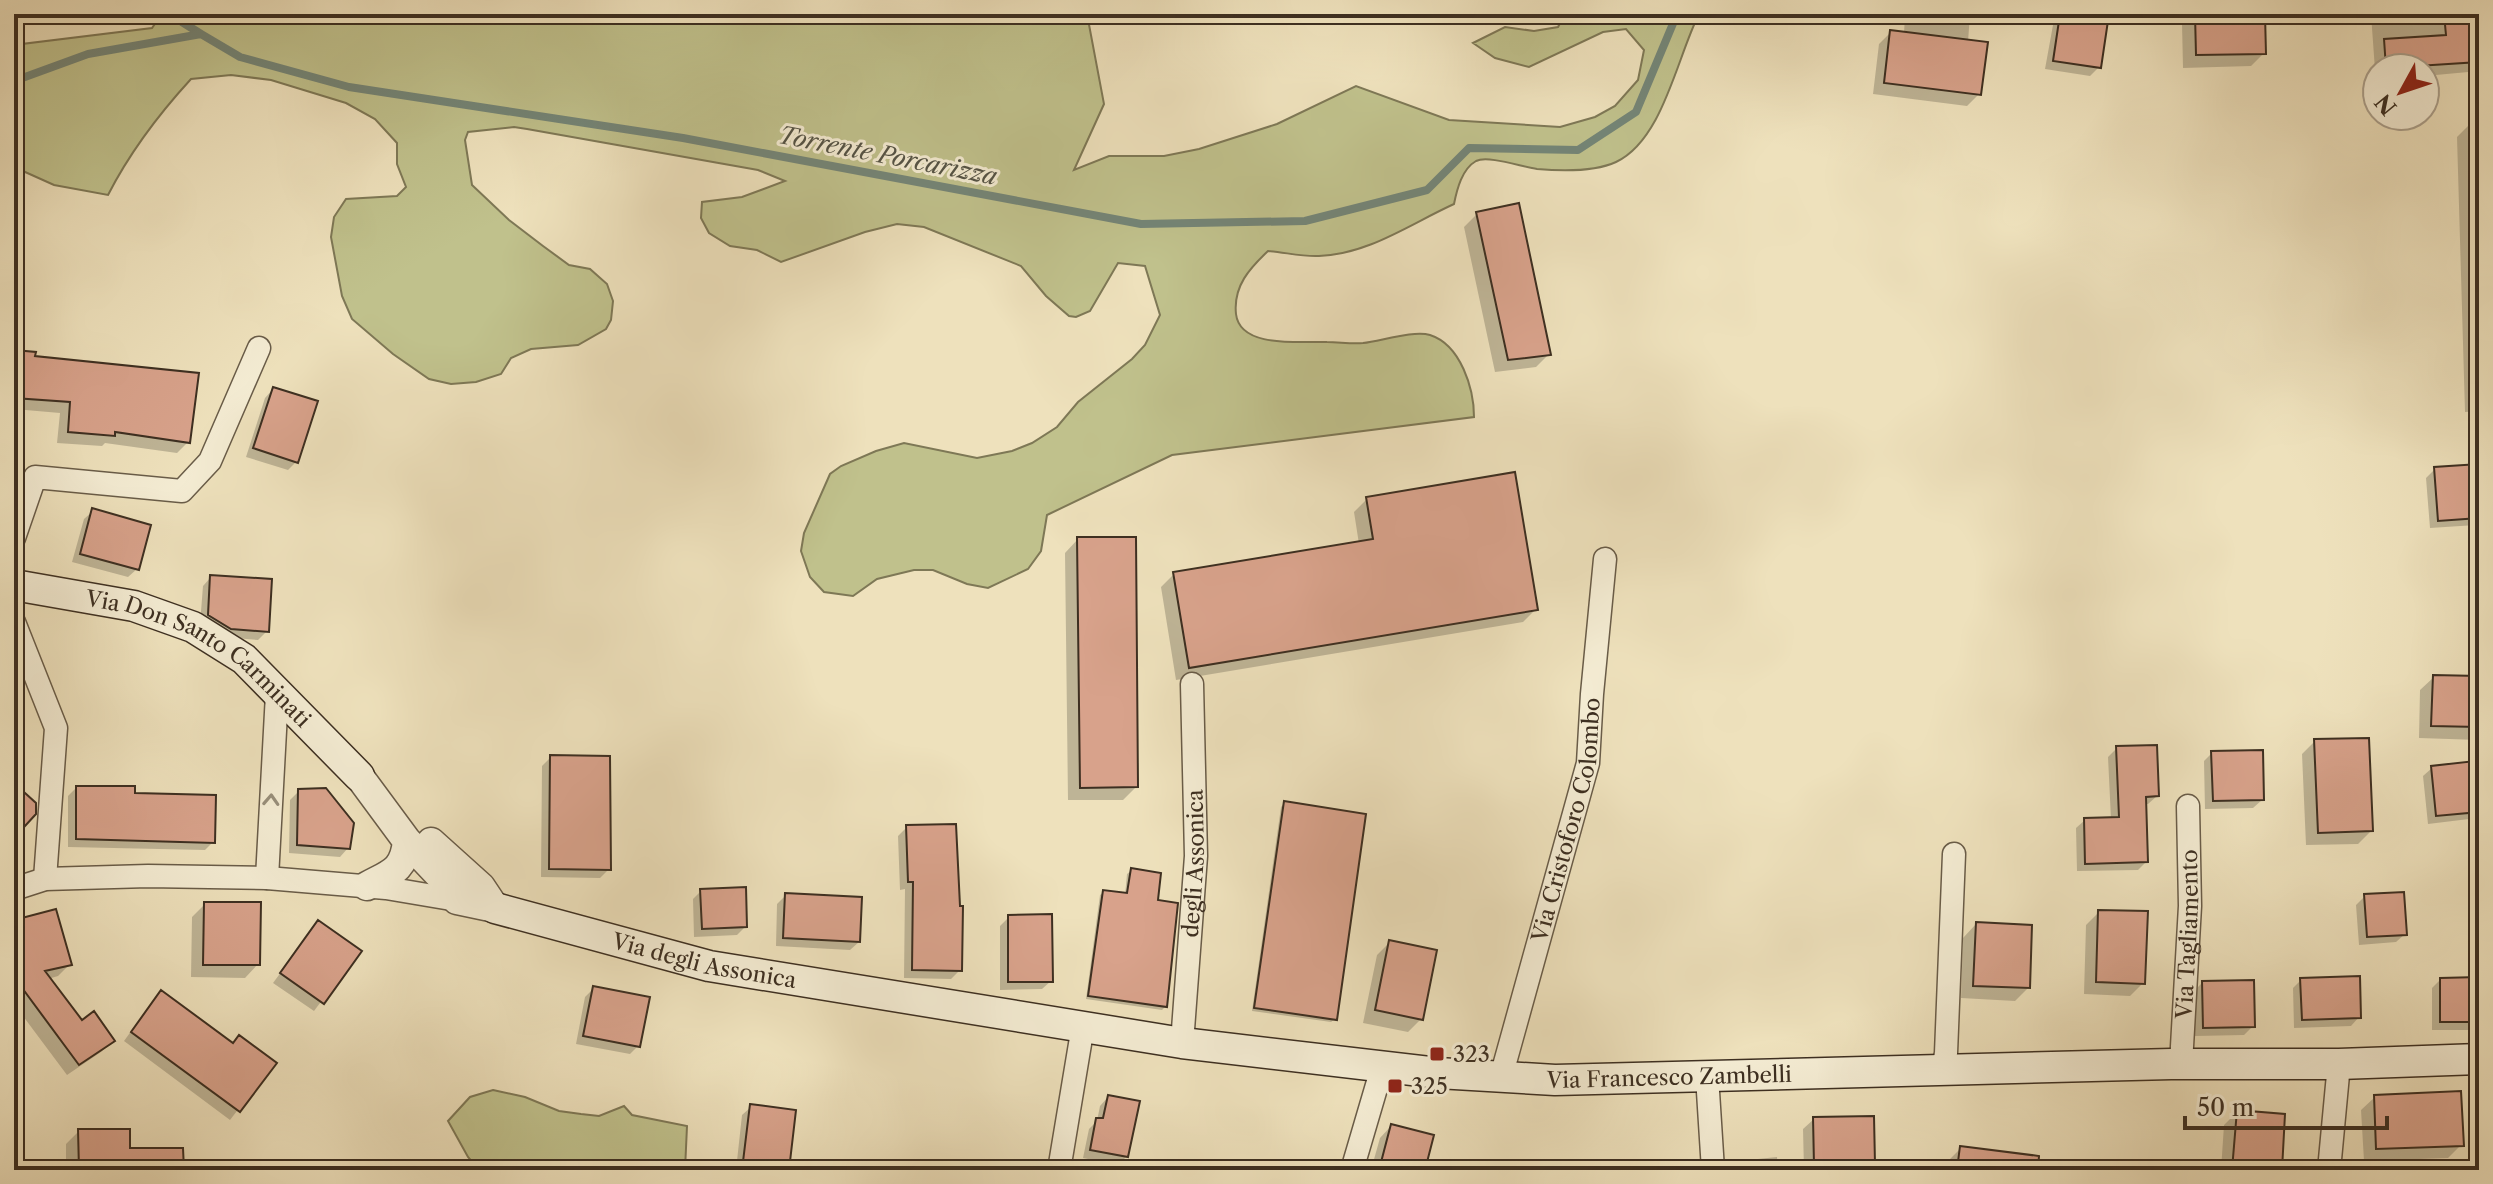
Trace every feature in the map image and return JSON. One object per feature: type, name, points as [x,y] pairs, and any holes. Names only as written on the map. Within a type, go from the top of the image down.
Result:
[{"type":"main road","name":"Via Don Santo Carminati","points":[[14,585],[134,606],[193,627],[244,659],[359,776]]},
{"type":"main road","name":"Via degli Assonica","points":[[495,908],[709,966],[1182,1043],[1389,1068]]},
{"type":"main road","name":"Via Francesco Zambelli","points":[[1389,1068],[1555,1080],[2479,1059]]},
{"type":"street","points":[[14,538],[35,477],[182,491],[210,461],[259,348]]},
{"type":"street","name":"Via Cristoforo Colombo","points":[[1501,1077],[1588,763],[1605,559]]},
{"type":"street","points":[[14,622],[56,728],[45,879]]},
{"type":"street","name":"degli Assonica","points":[[1182,1043],[1196,856],[1192,684]]},
{"type":"street","points":[[267,878],[277,694]]},
{"type":"street","name":"Via Don Santo Carminati","points":[[359,776],[407,841],[444,880],[457,900]]},
{"type":"street","name":"Via Don Santo Carminati","points":[[359,776],[481,887],[495,908]]},
{"type":"street","name":"Via Tagliamento","points":[[2181,1064],[2190,906],[2188,806]]},
{"type":"street","points":[[367,886],[398,869],[405,858],[407,841]]},
{"type":"street","points":[[1943,1070],[1954,854]]},
{"type":"street","name":"Via degli Assonica","points":[[14,889],[45,879],[148,876],[267,878],[367,886],[495,908]]},
{"type":"street","points":[[1059,1170],[1083,1026]]},
{"type":"street","points":[[2329,1170],[2339,1064]]},
{"type":"street","points":[[1352,1170],[1389,1068]]},
{"type":"street","points":[[1707,1076],[1713,1170]]},
{"type":"green space","points":[[162,14],[1087,14],[1104,104],[1074,170],[1109,156],[1164,156],[1199,149],[1277,124],[1356,86],[1449,120],[1560,127],[1595,117],[1615,106],[1638,80],[1644,50],[1626,29],[1603,32],[1529,67],[1495,58],[1473,43],[1505,27],[1534,31],[1558,27],[1565,14],[1699,14],[1657,117],[1646,136],[1616,162],[1598,168],[1566,170],[1537,169],[1488,159],[1476,161],[1464,174],[1454,204],[1389,237],[1337,254],[1313,256],[1268,251],[1244,278],[1237,295],[1236,314],[1240,325],[1248,333],[1260,338],[1288,342],[1358,343],[1423,334],[1441,340],[1464,369],[1474,417],[1172,455],[1047,515],[1041,551],[1028,569],[988,588],[967,584],[933,570],[914,570],[877,579],[853,596],[824,592],[810,577],[801,551],[804,533],[830,474],[876,451],[904,443],[977,458],[1012,451],[1057,427],[1078,402],[1145,345],[1160,315],[1145,266],[1118,263],[1090,311],[1076,317],[1069,316],[1046,296],[1021,266],[924,227],[897,224],[781,262],[757,250],[730,246],[709,233],[701,218],[702,202],[742,197],[785,181],[758,170],[527,129],[514,127],[468,132],[465,140],[472,185],[509,220],[543,246],[569,265],[590,269],[607,284],[613,301],[611,320],[606,329],[578,345],[531,349],[511,358],[501,374],[476,382],[451,384],[429,379],[393,354],[352,319],[342,296],[331,237],[334,217],[346,199],[397,196],[406,187],[397,164],[397,143],[375,119],[346,103],[271,80],[231,75],[191,79],[145,134],[108,195],[54,185],[14,167],[14,45],[152,28]]},
{"type":"green space","points":[[493,1090],[525,1097],[559,1111],[599,1116],[624,1106],[632,1115],[687,1126],[685,1170],[479,1170],[448,1121],[470,1097]]},
{"type":"building","points":[[2060,14],[2109,14],[2101,68],[2053,61]]},
{"type":"building","points":[[2195,14],[2265,14],[2266,54],[2196,55]]},
{"type":"building","points":[[2444,14],[2479,14],[2479,62],[2441,64],[2441,52],[2385,52],[2384,39],[2446,35]]},
{"type":"building","points":[[1890,30],[1988,42],[1981,95],[1884,83]]},
{"type":"building","points":[[1519,203],[1551,355],[1508,360],[1476,212]]},
{"type":"building","points":[[14,350],[36,352],[35,356],[199,373],[190,443],[115,432],[115,436],[68,432],[70,402],[14,398]]},
{"type":"building","points":[[273,387],[318,401],[298,463],[253,448]]},
{"type":"building","points":[[2479,464],[2479,518],[2438,521],[2434,467]]},
{"type":"building","points":[[1515,472],[1538,610],[1189,668],[1173,572],[1373,539],[1366,497]]},
{"type":"building","points":[[92,508],[151,525],[139,570],[80,554]]},
{"type":"building","points":[[1077,537],[1136,537],[1138,787],[1080,788]]},
{"type":"building","points":[[210,575],[272,579],[269,632],[231,629],[208,615]]},
{"type":"building","points":[[2433,675],[2479,676],[2479,727],[2431,726]]},
{"type":"building","points":[[2369,738],[2373,831],[2318,833],[2314,739]]},
{"type":"building","points":[[2157,745],[2159,796],[2146,797],[2148,862],[2085,864],[2084,818],[2119,817],[2116,746]]},
{"type":"building","points":[[2263,750],[2264,800],[2213,801],[2211,751]]},
{"type":"building","points":[[550,755],[610,756],[611,870],[549,869]]},
{"type":"building","points":[[2475,761],[2479,812],[2436,816],[2431,766]]},
{"type":"building","points":[[14,783],[36,803],[36,814],[14,838]]},
{"type":"building","points":[[76,786],[135,786],[135,793],[216,795],[215,843],[76,839]]},
{"type":"building","points":[[326,788],[354,823],[350,849],[297,845],[298,789]]},
{"type":"building","points":[[1284,801],[1366,814],[1337,1020],[1254,1008]]},
{"type":"building","points":[[956,824],[960,906],[963,906],[962,971],[912,970],[913,882],[908,882],[906,825]]},
{"type":"building","points":[[1131,868],[1161,873],[1158,900],[1178,903],[1167,1007],[1088,996],[1103,890],[1127,893]]},
{"type":"building","points":[[746,887],[747,927],[702,929],[700,889]]},
{"type":"building","points":[[2404,892],[2407,935],[2367,937],[2364,894]]},
{"type":"building","points":[[785,893],[862,897],[860,942],[783,938]]},
{"type":"building","points":[[204,902],[261,902],[260,965],[203,965]]},
{"type":"building","points":[[56,909],[72,965],[45,971],[82,1020],[94,1011],[115,1041],[79,1065],[14,977],[14,920]]},
{"type":"building","points":[[2098,910],[2148,911],[2145,984],[2096,982]]},
{"type":"building","points":[[1052,914],[1053,982],[1008,982],[1008,915]]},
{"type":"building","points":[[318,920],[362,951],[324,1004],[280,973]]},
{"type":"building","points":[[1976,922],[2032,925],[2030,988],[1973,986]]},
{"type":"building","points":[[1389,940],[1437,950],[1423,1020],[1375,1010]]},
{"type":"building","points":[[2360,976],[2361,1018],[2302,1020],[2300,978]]},
{"type":"building","points":[[2479,977],[2479,1022],[2440,1022],[2440,978]]},
{"type":"building","points":[[2254,980],[2255,1027],[2203,1028],[2202,981]]},
{"type":"building","points":[[593,986],[650,997],[640,1047],[583,1036]]},
{"type":"building","points":[[161,990],[233,1043],[239,1035],[277,1063],[240,1112],[131,1032]]},
{"type":"building","points":[[2461,1091],[2464,1146],[2376,1149],[2374,1095]]},
{"type":"building","points":[[1108,1095],[1140,1101],[1128,1157],[1090,1150],[1096,1118],[1103,1118]]},
{"type":"building","points":[[750,1104],[796,1110],[789,1170],[742,1170]]},
{"type":"building","points":[[2237,1110],[2285,1114],[2282,1170],[2232,1170]]},
{"type":"building","points":[[1874,1116],[1875,1164],[1814,1165],[1813,1117]]},
{"type":"building","points":[[1391,1124],[1434,1135],[1425,1170],[1379,1170]]},
{"type":"building","points":[[78,1129],[130,1129],[130,1148],[183,1148],[184,1170],[79,1170]]},
{"type":"building","points":[[1960,1146],[2039,1156],[2038,1170],[1957,1170]]},
{"type":"waterway","points":[[179,14],[182,22],[201,34]]},
{"type":"waterway","name":"Torrente Porcarizza","points":[[14,81],[88,54],[201,34],[240,57],[349,87],[683,138],[1141,224],[1305,221],[1427,190],[1469,148],[1578,150],[1636,112],[1677,14]]},
{"type":"place","name":"323","points":[[1437,1054]]},
{"type":"place","name":"325","points":[[1395,1086]]}]
